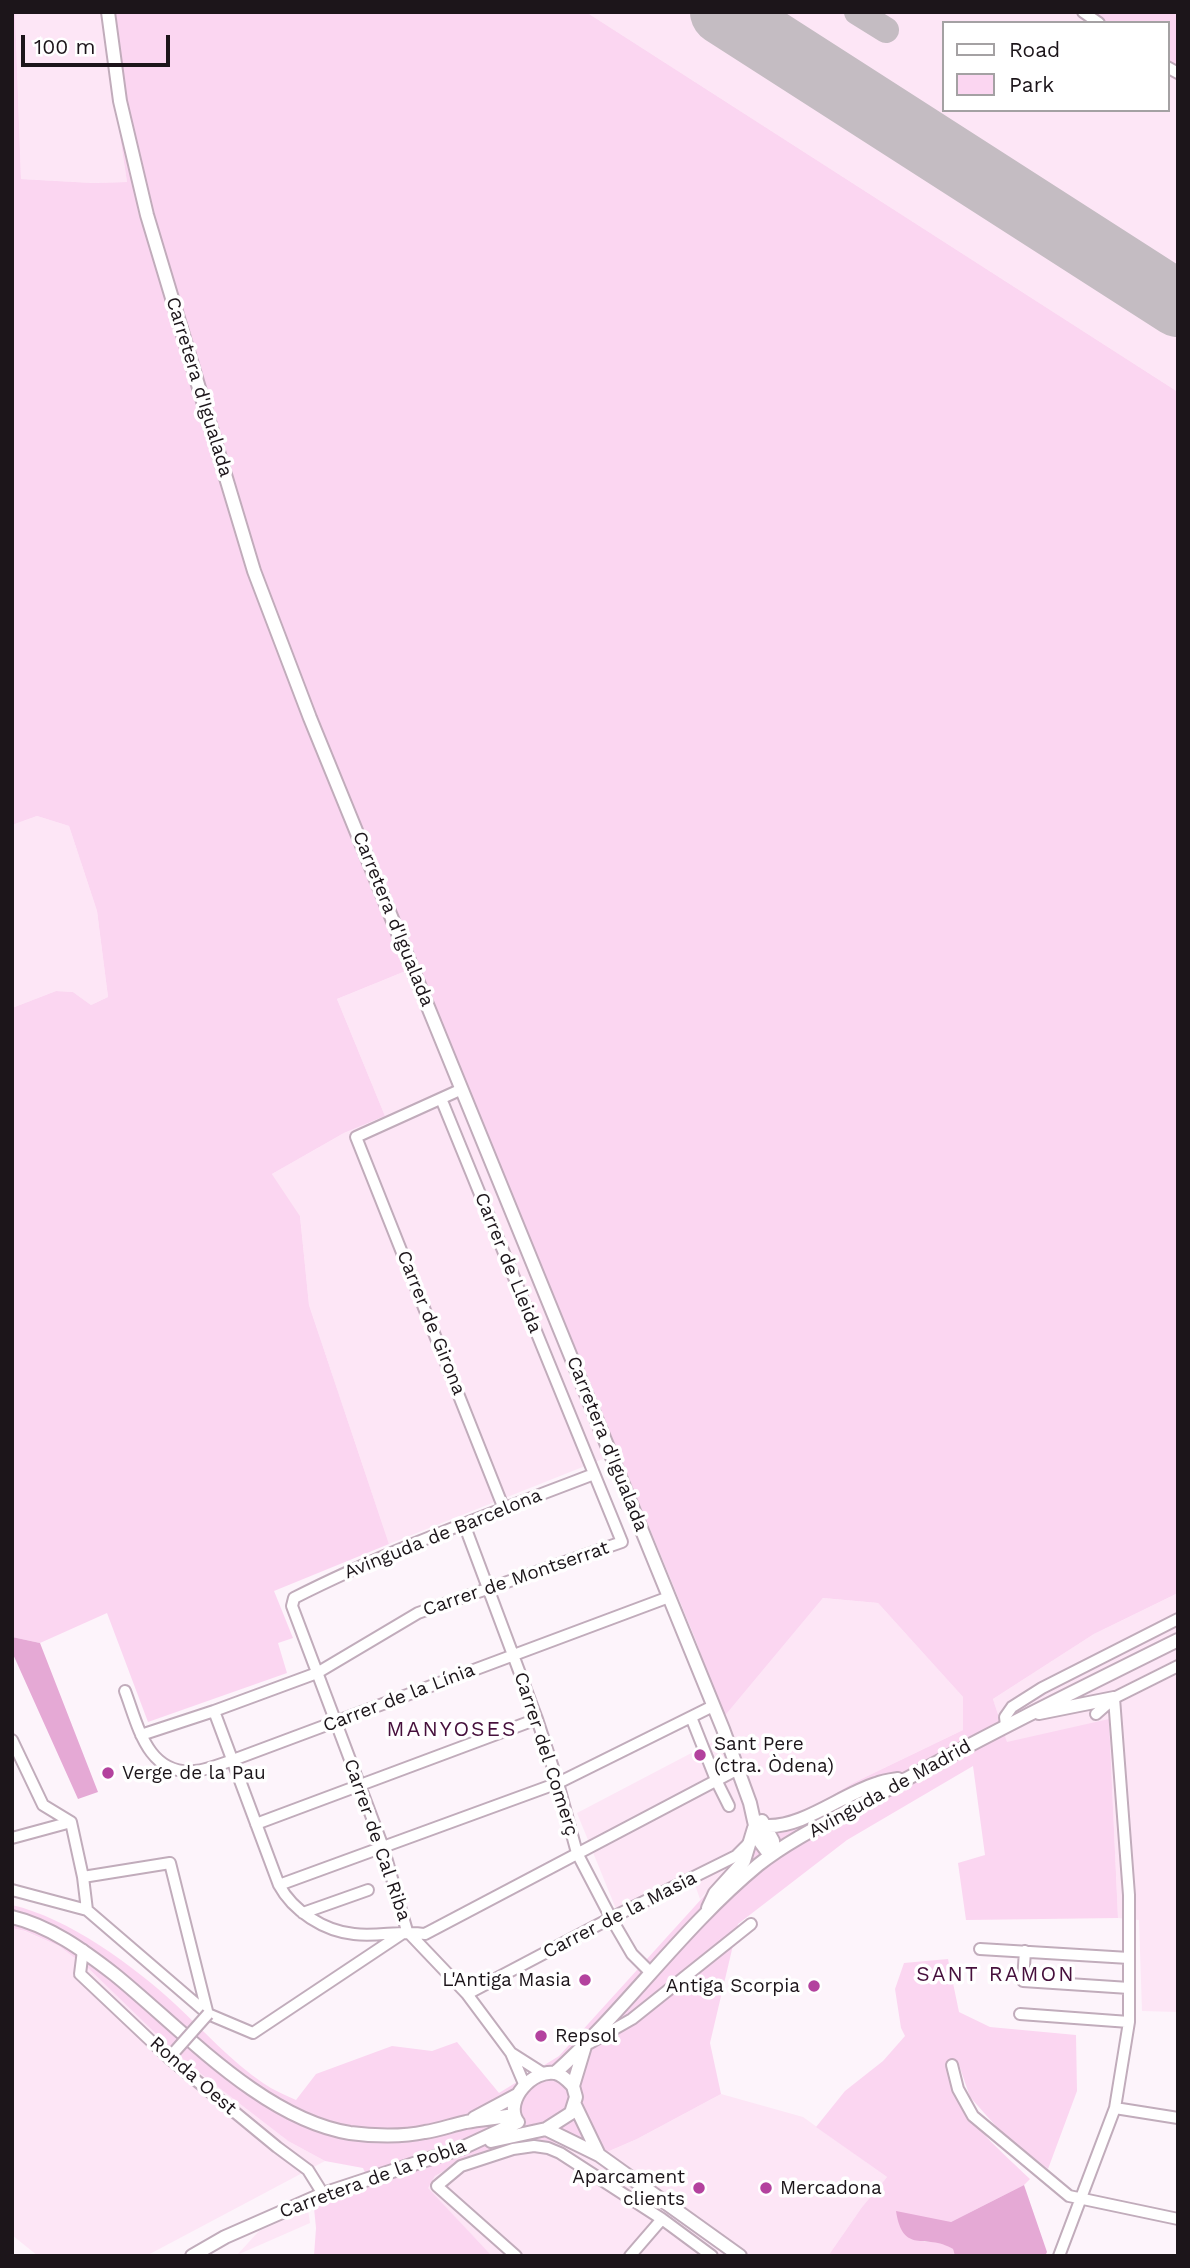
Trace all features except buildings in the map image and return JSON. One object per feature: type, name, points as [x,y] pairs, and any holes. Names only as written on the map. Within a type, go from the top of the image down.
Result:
[{"type":"street","name":"Carretera d'Igualada","points":[[108,12],[120,102],[147,215],[254,571],[310,718],[713,1706],[750,1803],[756,1834],[773,1841],[774,1853]]},
{"type":"street","points":[[442,1101],[462,1089]]},
{"type":"street","name":"Carrer de Girona","points":[[442,1101],[356,1137],[504,1509]]},
{"type":"street","name":"Carrer de Lleida","points":[[442,1101],[622,1542]]},
{"type":"street","name":"Avinguda de Barcelona","points":[[294,1598],[323,1583],[464,1524],[594,1474]]},
{"type":"street","name":"Carrer del Comerç","points":[[464,1524],[537,1719],[577,1853],[611,1918],[639,1961],[650,1972]]},
{"type":"street","name":"Carrer de Montserrat","points":[[141,1734],[214,1711],[317,1673],[418,1613],[622,1542]]},
{"type":"street","name":"Carrer de la Línia","points":[[125,1691],[148,1751],[160,1763],[176,1770],[195,1771],[233,1760],[669,1597]]},
{"type":"street","name":"Carrer de Cal Riba","points":[[294,1598],[292,1606],[383,1847],[407,1931],[467,1994],[511,2053],[521,2090]]},
{"type":"street","name":"Avinguda de Madrid","points":[[1006,1725],[1005,1717],[1012,1707],[1022,1700],[1178,1619]]},
{"type":"street","name":"Avinguda de Madrid","points":[[705,1914],[774,1853],[1006,1725],[1178,1640]]},
{"type":"street","points":[[1096,1714],[1114,1699],[1178,1666]]},
{"type":"street","points":[[1025,1716],[1114,1699]]},
{"type":"street","points":[[1059,2256],[1115,2108],[1129,2022],[1129,1895],[1114,1699]]},
{"type":"street","points":[[279,1885],[558,1783],[713,1706]]},
{"type":"street","points":[[214,1711],[279,1885],[288,1902],[326,1927],[355,1934],[407,1931],[425,1934],[738,1769]]},
{"type":"street","points":[[691,1717],[729,1806]]},
{"type":"street","points":[[256,1824],[537,1719]]},
{"type":"street","points":[[12,1740],[43,1805],[71,1822],[87,1910]]},
{"type":"street","points":[[599,2155],[575,2105],[573,2086],[585,2046],[705,1914],[715,1893],[744,1861],[756,1834],[791,1822],[875,1784],[912,1776]]},
{"type":"street","points":[[12,1838],[71,1822]]},
{"type":"street","name":"Carrer de la Masia","points":[[467,1994],[736,1856],[756,1834]]},
{"type":"street","points":[[83,1877],[170,1863],[208,2014]]},
{"type":"street","points":[[12,1890],[87,1910],[208,2014],[253,2033],[407,1931]]},
{"type":"street","points":[[303,1913],[368,1890]]},
{"type":"street","points":[[12,1917],[31,1921],[83,1950],[245,2084],[278,2107],[312,2122],[350,2133],[422,2133],[467,2122],[516,2119],[599,2155],[740,2256]]},
{"type":"street","points":[[467,2122],[549,2074],[585,2046],[632,2019],[751,1924]]},
{"type":"street","points":[[980,1948],[1129,1958]]},
{"type":"street","name":"Ronda Oest","points":[[83,1950],[80,1975],[169,2057],[308,2170],[323,2194]]},
{"type":"street","points":[[1025,1951],[1023,1981],[1129,1988]]},
{"type":"street","points":[[169,2057],[208,2014]]},
{"type":"street","points":[[1020,2014],[1129,2022]]},
{"type":"street","name":"Carrer de Cal Riba","points":[[511,2053],[549,2074]]},
{"type":"street","points":[[952,2065],[958,2090],[973,2116],[1069,2196],[1178,2219]]},
{"type":"street","points":[[549,2074],[565,2078],[573,2086]]},
{"type":"street","points":[[516,2119],[513,2105],[521,2090]]},
{"type":"street","points":[[462,2148],[541,2129],[562,2120],[571,2113],[575,2105]]},
{"type":"street","points":[[1115,2108],[1178,2118]]},
{"type":"street","name":"Carretera de la Pobla","points":[[192,2256],[225,2237],[323,2194],[462,2148],[516,2119]]},
{"type":"street","points":[[516,2256],[437,2186],[461,2166],[513,2149],[534,2146],[560,2153],[662,2219],[712,2256]]},
{"type":"street","points":[[604,2181],[615,2168]]},
{"type":"street","points":[[630,2256],[662,2219]]},
{"type":"shaded area","points":[[15,12],[101,12],[127,182],[21,179]]},
{"type":"shaded area","points":[[586,12],[1074,12],[1087,21],[942,21],[942,112],[1169,112],[1169,72],[1178,77],[1178,392]]},
{"type":"shaded area","points":[[37,816],[69,826],[97,911],[108,997],[91,1005],[73,992],[56,991],[12,1008],[12,825]]},
{"type":"shaded area","points":[[418,966],[618,1453],[389,1544],[309,1305],[300,1216],[272,1174],[344,1133],[385,1116],[337,999]]},
{"type":"shaded area","points":[[1178,1593],[1178,2012],[1142,2011],[1139,1920],[1118,1918],[1109,1720],[1007,1743],[993,1699],[1094,1634]]},
{"type":"shaded area","points":[[823,1598],[878,1603],[963,1697],[963,1730],[853,1783],[779,1827],[734,1863],[700,1899],[691,1874],[616,1909],[577,1813],[720,1738],[723,1718]]},
{"type":"shaded area","points":[[12,1637],[40,1643],[98,1792],[78,1799],[12,1652]]},
{"type":"shaded area","points":[[12,1928],[59,1946],[89,1969],[183,2060],[288,2141],[325,2161],[146,2256],[38,2256],[12,2235]]},
{"type":"shaded area","points":[[721,2094],[803,2117],[887,2177],[828,2256],[492,2256],[427,2188],[435,2176],[461,2162],[543,2141],[607,2152]]},
{"type":"shaded area","points":[[1024,2185],[1047,2252],[1045,2256],[955,2256],[953,2249],[943,2244],[910,2238],[899,2225],[896,2211],[951,2222]]},
{"type":"shaded area","points":[[308,2209],[310,2223],[237,2255],[259,2231]]},
{"type":"green space","points":[[12,12],[15,12],[21,179],[93,183],[127,182],[101,12],[586,12],[1178,392],[1178,1593],[1094,1634],[993,1699],[1007,1742],[1109,1719],[1118,1918],[966,1920],[958,1863],[985,1855],[973,1766],[847,1840],[738,1924],[710,2043],[721,2094],[607,2152],[543,2141],[461,2162],[435,2176],[428,2188],[492,2256],[314,2256],[314,2208],[371,2186],[363,2168],[325,2161],[288,2141],[183,2060],[89,1969],[59,1946],[12,1928],[12,1905],[55,1920],[120,1959],[158,1989],[251,2074],[271,2088],[296,2100],[316,2074],[392,2046],[432,2051],[457,2042],[499,2093],[559,2056],[734,1863],[779,1827],[853,1783],[963,1730],[963,1697],[878,1603],[823,1598],[723,1718],[696,1641],[418,966],[337,999],[385,1116],[344,1133],[272,1174],[300,1216],[309,1305],[389,1544],[274,1591],[293,1638],[278,1643],[287,1673],[148,1722],[107,1613],[40,1643],[12,1637],[12,1008],[56,991],[73,992],[91,1005],[108,997],[97,911],[69,826],[37,816],[12,825]]},
{"type":"green space","points":[[1074,12],[1178,12],[1178,77],[1169,72],[1169,21],[1087,21]]},
{"type":"green space","points":[[948,1959],[959,2012],[990,2027],[1076,2035],[1077,2091],[1048,2169],[1002,2133],[970,2097],[959,2065],[946,2062],[950,2080],[966,2112],[1030,2179],[1024,2185],[951,2222],[923,2242],[942,2242],[953,2249],[955,2256],[828,2256],[887,2177],[816,2127],[845,2091],[883,2061],[905,2036],[901,2028],[895,1989],[904,1963]]},
{"type":"taxiway","points":[[857,12],[886,30]]},
{"type":"runway","points":[[723,12],[1178,304]]},
{"type":"place","name":"Sant Pere (ctra. Òdena)","points":[[700,1755]]},
{"type":"place","name":"Verge de la Pau","points":[[108,1773]]},
{"type":"place","name":"L'Antiga Masia","points":[[585,1980]]},
{"type":"place","name":"Antiga Scorpia","points":[[814,1986]]},
{"type":"place","name":"Repsol","points":[[541,2036]]},
{"type":"place","name":"Aparcament clients","points":[[699,2188]]},
{"type":"place","name":"Mercadona","points":[[766,2188]]},
{"type":"district","name":"MANYOSES","points":[[452,1730]]},
{"type":"district","name":"SANT RAMON","points":[[996,1975]]}]
